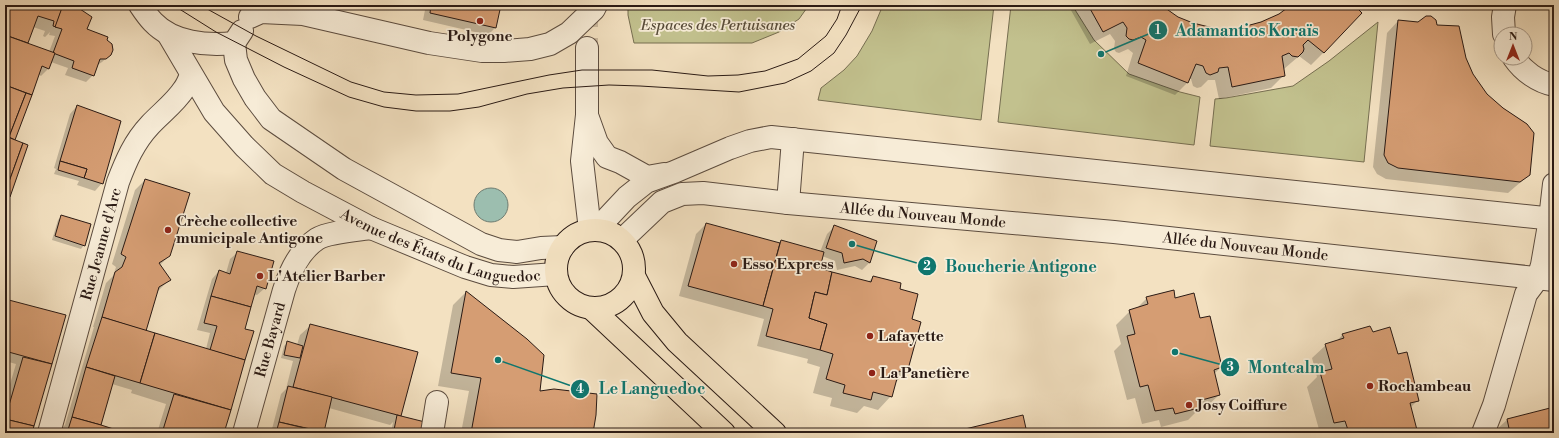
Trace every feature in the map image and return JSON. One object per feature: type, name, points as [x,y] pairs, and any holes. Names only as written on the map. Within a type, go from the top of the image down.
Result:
[{"type":"main road","points":[[593,230],[614,234],[622,240],[630,250],[634,263],[634,276],[631,287],[624,297],[614,304],[603,308],[591,308],[578,305],[567,297],[560,287],[556,274],[558,255],[563,247],[570,239],[580,233],[593,230]]},
{"type":"main road","points":[[634,276],[653,313],[677,342],[775,433]]},
{"type":"main road","points":[[591,308],[724,433]]},
{"type":"street","points":[[140,5],[153,22],[168,34],[185,40],[206,44],[220,45],[234,43],[250,11],[303,14],[429,43],[482,51],[530,49],[550,44],[569,33],[596,5]]},
{"type":"street","points":[[1504,26],[1505,5]]},
{"type":"street","name":"Avenue des États du Languedoc","points":[[168,34],[214,112],[244,146],[273,174],[303,192],[371,228],[466,267],[492,275],[512,277],[556,274]]},
{"type":"street","name":"Avenue des États du Languedoc","points":[[234,43],[236,60],[244,79],[255,98],[271,119],[344,169],[481,244],[499,250],[517,252],[541,248],[563,247]]},
{"type":"street","points":[[587,48],[587,115],[582,161],[593,230]]},
{"type":"street","points":[[1521,66],[1532,76],[1548,84],[1554,85]]},
{"type":"street","name":"Rue Jeanne d'Arc","points":[[49,433],[118,182],[128,156],[149,125],[178,97],[191,75]]},
{"type":"street","points":[[587,115],[597,143],[607,157],[620,162],[647,177],[674,172]]},
{"type":"street","points":[[593,230],[627,197],[646,182],[674,172],[730,148],[750,141],[771,137],[1552,219]]},
{"type":"street","points":[[788,203],[793,139]]},
{"type":"street","points":[[1483,433],[1494,405],[1526,294],[1546,279],[1542,266],[1552,219],[1554,184]]},
{"type":"street","name":"Allée du Nouveau Monde","points":[[622,240],[662,202],[682,194],[703,193],[788,203],[1114,232],[1546,279]]},
{"type":"street","name":"Rue Bayard","points":[[244,433],[291,269],[317,238],[339,232],[371,228]]},
{"type":"street","points":[[432,433],[437,402]]},
{"type":"green space","name":"Espaces des Pertuisanes","points":[[628,5],[809,5],[799,19],[779,32],[752,43],[634,43],[628,15]]},
{"type":"green space","points":[[883,5],[994,5],[981,120],[818,100],[821,88],[844,70],[857,56],[872,31]]},
{"type":"green space","points":[[1011,5],[1072,5],[1094,40],[1129,74],[1180,92],[1200,97],[1194,145],[998,122]]},
{"type":"green space","points":[[1378,22],[1364,162],[1210,146],[1215,99],[1293,86],[1329,61]]},
{"type":"shaded area","points":[[491,188],[497,189],[503,193],[507,199],[507,211],[503,217],[497,221],[491,222],[485,221],[479,217],[475,211],[474,205],[475,199],[479,193],[485,189]]},
{"type":"building","points":[[5,5],[63,5],[56,27],[53,26],[54,21],[38,16],[28,43],[5,35]]},
{"type":"building","points":[[63,5],[74,5],[92,17],[87,29],[108,37],[107,40],[112,44],[113,50],[111,55],[106,59],[100,59],[94,76],[72,68],[74,61],[53,53],[62,29],[55,27]]},
{"type":"building","name":"Polygone","points":[[431,5],[501,5],[496,28],[430,13]]},
{"type":"building","points":[[1088,5],[1161,5],[1178,17],[1193,23],[1217,29],[1239,28],[1261,22],[1279,14],[1291,5],[1354,5],[1362,13],[1324,53],[1308,40],[1303,45],[1303,52],[1298,57],[1292,56],[1289,53],[1282,56],[1285,76],[1232,87],[1228,67],[1219,68],[1218,72],[1210,75],[1206,73],[1203,66],[1196,64],[1188,83],[1138,63],[1146,40],[1141,37],[1133,40],[1129,39],[1126,36],[1127,28],[1123,22],[1103,32]]},
{"type":"building","points":[[1426,16],[1431,16],[1436,20],[1437,25],[1459,26],[1466,58],[1473,74],[1487,94],[1503,108],[1527,124],[1534,133],[1530,175],[1520,182],[1398,168],[1388,163],[1384,155],[1398,20],[1418,22]]},
{"type":"building","points":[[5,35],[55,53],[49,69],[42,66],[32,95],[5,85]]},
{"type":"building","points":[[5,85],[26,93],[9,137],[5,136]]},
{"type":"building","points":[[26,93],[32,95],[15,140],[9,137]]},
{"type":"building","points":[[77,105],[121,121],[103,184],[84,178],[87,169],[60,161]]},
{"type":"building","points":[[5,136],[23,143],[5,193]]},
{"type":"building","points":[[23,143],[28,145],[10,197],[5,195],[5,193]]},
{"type":"building","points":[[60,161],[87,169],[84,178],[58,170]]},
{"type":"building","points":[[145,179],[190,193],[170,256],[159,263],[171,280],[159,287],[146,331],[102,317],[115,272],[122,267],[126,257],[121,254]]},
{"type":"building","points":[[61,215],[91,224],[85,246],[55,236]]},
{"type":"building","name":"Esso Express","points":[[706,223],[780,243],[763,306],[688,286]]},
{"type":"building","points":[[834,225],[877,241],[870,263],[863,259],[844,263],[842,253],[826,248]]},
{"type":"building","points":[[781,240],[824,252],[820,268],[832,272],[827,295],[815,292],[809,318],[827,324],[820,350],[766,336],[773,309],[763,306]]},
{"type":"building","points":[[237,251],[274,261],[266,289],[257,286],[251,307],[211,296],[219,270],[230,274]]},
{"type":"building","name":"Lafayette","points":[[832,272],[871,282],[873,276],[901,283],[900,289],[918,294],[912,319],[921,322],[907,373],[899,371],[892,397],[873,392],[871,400],[843,393],[845,385],[826,379],[833,354],[820,350],[827,324],[809,318],[815,292],[827,295]]},
{"type":"building","points":[[1174,290],[1175,298],[1194,293],[1200,318],[1210,316],[1222,367],[1214,370],[1220,395],[1202,400],[1203,407],[1175,414],[1173,408],[1155,411],[1148,385],[1140,387],[1127,336],[1135,334],[1129,310],[1148,304],[1146,297]]},
{"type":"building","points":[[466,291],[527,339],[544,355],[540,391],[554,389],[597,394],[593,433],[471,433],[481,378],[451,373]]},
{"type":"building","points":[[211,296],[251,307],[245,329],[254,331],[245,360],[210,350],[217,326],[204,323]]},
{"type":"building","points":[[5,299],[66,315],[52,364],[5,351]]},
{"type":"building","points":[[102,317],[155,333],[140,383],[86,367]]},
{"type":"building","points":[[310,324],[418,352],[401,416],[293,387]]},
{"type":"building","name":"Rochambeau","points":[[1370,326],[1373,332],[1390,327],[1398,354],[1407,352],[1419,401],[1410,403],[1417,430],[1402,433],[1349,433],[1345,421],[1334,423],[1320,372],[1332,369],[1325,344],[1344,338],[1342,334]]},
{"type":"building","points":[[155,333],[245,360],[231,410],[140,383]]},
{"type":"building","points":[[287,341],[303,346],[300,358],[284,355]]},
{"type":"building","points":[[23,357],[52,364],[34,426],[5,419]]},
{"type":"building","points":[[86,367],[115,376],[101,425],[72,417]]},
{"type":"building","points":[[288,386],[332,397],[324,432],[279,422]]},
{"type":"building","points":[[174,394],[231,410],[224,433],[162,433]]},
{"type":"building","points":[[1554,407],[1554,433],[1510,433],[1507,419]]},
{"type":"building","points":[[397,415],[425,422],[423,433],[406,433],[394,430]]},
{"type":"building","points":[[1023,415],[1027,433],[961,433],[961,430]]},
{"type":"building","points":[[72,417],[101,425],[126,433],[67,433]]},
{"type":"building","points":[[5,419],[34,426],[32,432],[25,430],[24,433],[5,433]]},
{"type":"building","points":[[279,422],[317,431],[317,433],[276,433]]},
{"type":"tunnel","points":[[587,5],[587,48]]},
{"type":"tram line","points":[[173,5],[216,32],[284,67],[349,97],[384,107],[416,111],[450,111],[479,107],[527,94],[563,88],[609,85],[739,92],[785,83],[811,71],[834,53],[846,35],[862,5]]},
{"type":"tram line","points":[[200,5],[256,36],[351,82],[384,92],[416,95],[458,94],[549,75],[582,70],[652,70],[708,76],[738,75],[765,71],[798,59],[826,36],[837,19],[842,5]]},
{"type":"place","name":"Polygone","points":[[480,21]]},
{"type":"place","name":"Adamantios Koraïs","points":[[1101,54]]},
{"type":"place","name":"Crèche collective municipale Antigone","points":[[168,230]]},
{"type":"place","name":"Boucherie Antigone","points":[[852,244]]},
{"type":"place","name":"Esso Express","points":[[734,264]]},
{"type":"place","name":"L'Atelier Barber","points":[[260,276]]},
{"type":"place","name":"Lafayette","points":[[870,336]]},
{"type":"place","name":"Montcalm","points":[[1175,352]]},
{"type":"place","name":"Le Languedoc","points":[[498,360]]},
{"type":"place","name":"La Panetière","points":[[872,373]]},
{"type":"place","name":"Rochambeau","points":[[1370,386]]},
{"type":"place","name":"Josy Coiffure","points":[[1189,405]]}]
